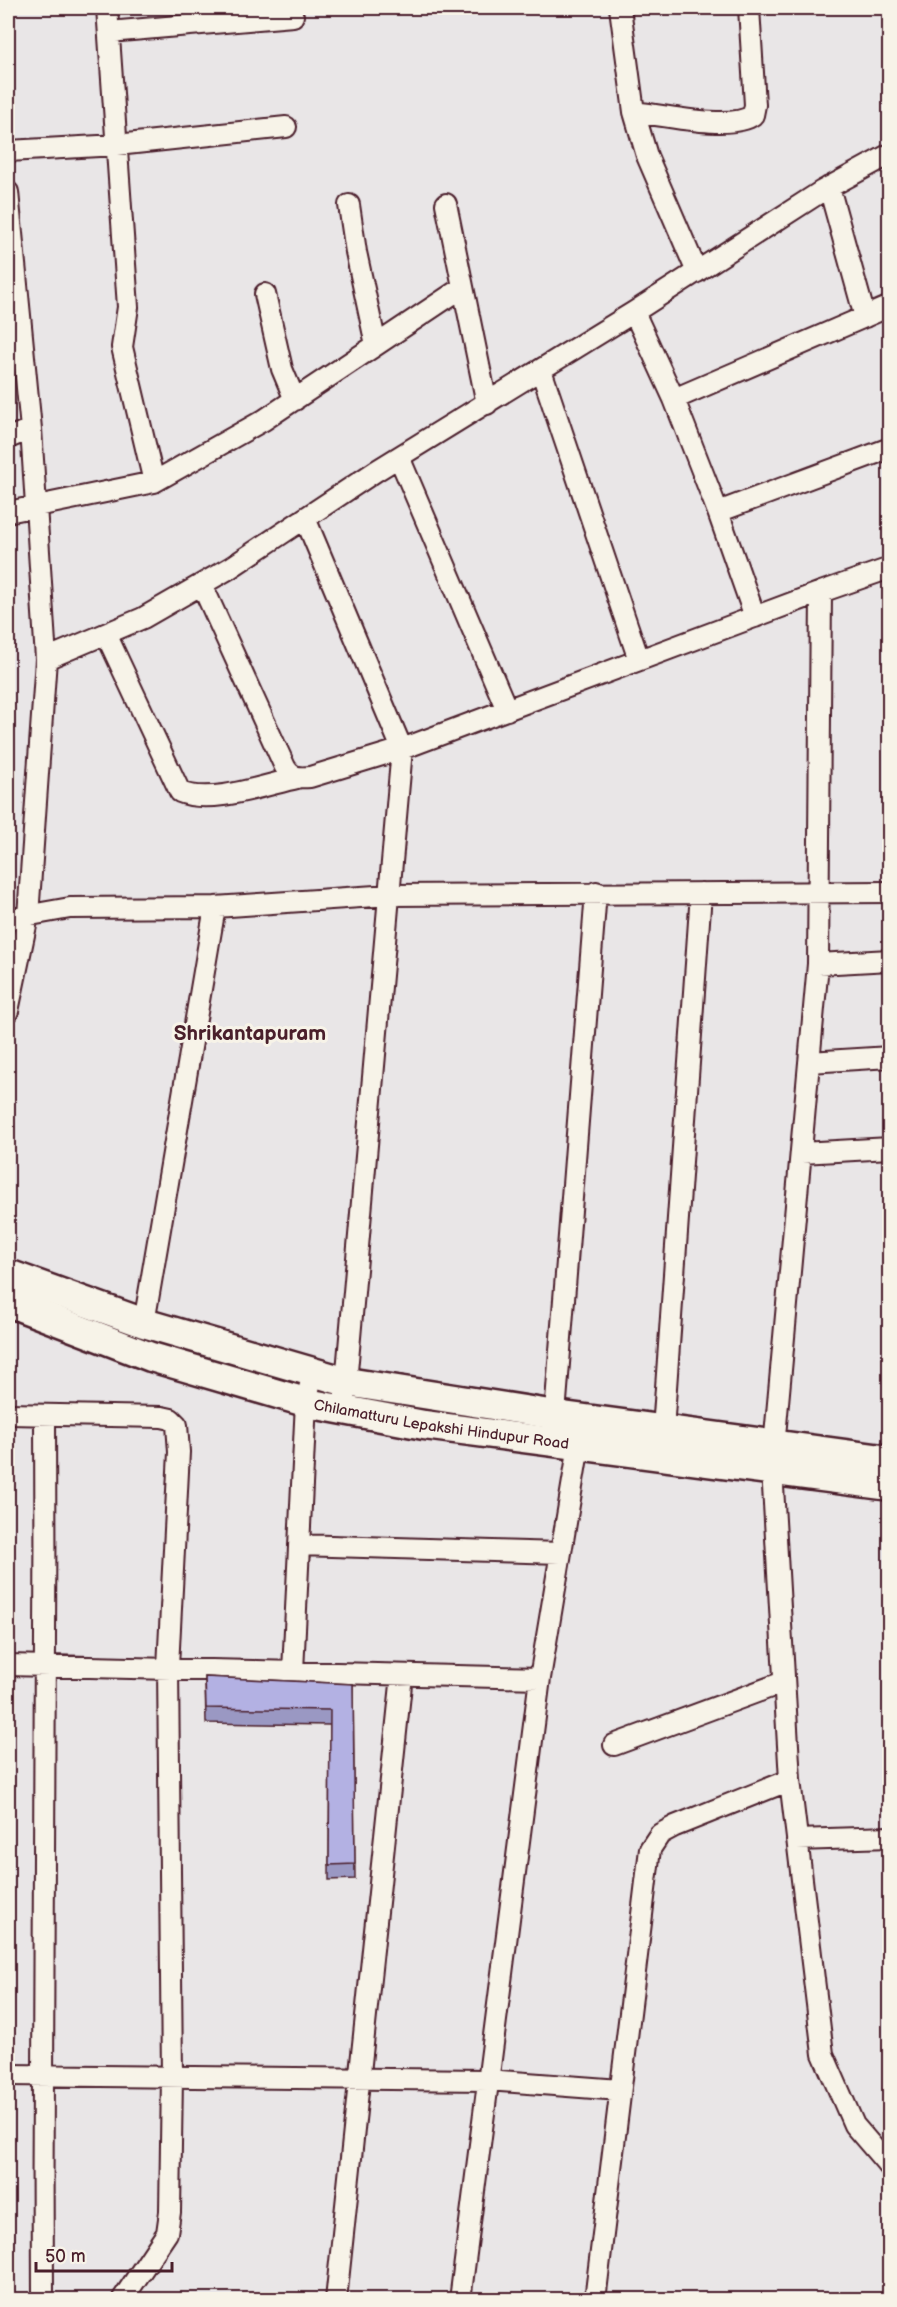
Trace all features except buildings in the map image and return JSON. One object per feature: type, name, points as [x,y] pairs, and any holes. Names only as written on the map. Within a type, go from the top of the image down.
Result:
[{"type":"street","points":[[107,8],[128,307],[122,347],[154,482]]},
{"type":"street","points":[[620,8],[634,112],[647,156],[697,272]]},
{"type":"street","points":[[634,112],[725,122],[744,122],[753,115],[755,105],[749,8]]},
{"type":"street","points":[[109,32],[213,15],[293,16]]},
{"type":"street","points":[[8,151],[117,145],[286,127]]},
{"type":"street","points":[[46,659],[143,618],[202,585],[399,457],[488,404],[829,187],[890,154]]},
{"type":"street","points":[[829,187],[865,317]]},
{"type":"street","points":[[8,192],[31,429],[34,507],[46,659],[28,916],[8,1011]]},
{"type":"street","points":[[446,204],[488,404]]},
{"type":"street","points":[[349,205],[358,262],[376,345]]},
{"type":"street","points":[[8,512],[154,482],[185,467],[295,400],[463,286]]},
{"type":"street","points":[[265,294],[282,369],[295,400]]},
{"type":"street","points":[[674,399],[890,306]]},
{"type":"street","points":[[634,312],[674,399],[718,512],[755,617]]},
{"type":"street","points":[[541,370],[639,660]]},
{"type":"street","points":[[8,438],[31,429]]},
{"type":"street","points":[[718,512],[890,448]]},
{"type":"street","points":[[399,457],[507,710]]},
{"type":"street","points":[[305,518],[402,749],[344,1410]]},
{"type":"street","points":[[106,634],[180,792],[198,796],[222,795],[310,777],[402,749],[890,568]]},
{"type":"street","points":[[202,585],[285,767],[297,778]]},
{"type":"street","points":[[821,592],[818,964],[773,1457],[790,1780],[823,2054],[854,2125],[890,2167]]},
{"type":"street","points":[[460,2300],[540,1678],[561,1553],[596,892]]},
{"type":"street","points":[[663,1430],[701,892]]},
{"type":"street","points":[[8,919],[70,908],[215,908],[390,895],[890,892]]},
{"type":"street","points":[[144,1323],[215,908]]},
{"type":"street","points":[[818,964],[890,960]]},
{"type":"street","points":[[809,1062],[890,1057]]},
{"type":"street","points":[[801,1153],[890,1148]]},
{"type":"street","name":"Chilamatturu Lepakshi Hindupur Road","points":[[8,1274],[144,1323],[346,1382],[567,1430],[773,1457],[890,1460]]},
{"type":"street","name":"Chilamatturu Lepakshi Hindupur Road","points":[[8,1302],[151,1357],[306,1402],[344,1410],[424,1425],[567,1430],[663,1430],[890,1486]]},
{"type":"street","points":[[293,1671],[306,1402],[313,1371]]},
{"type":"street","points":[[8,1414],[162,1417],[171,1419],[177,1425],[179,1452],[168,1667],[172,2076],[167,2233],[122,2300]]},
{"type":"street","points":[[43,2300],[45,1415]]},
{"type":"street","points":[[299,1545],[561,1553]]},
{"type":"street","points":[[8,1665],[168,1667],[540,1678]]},
{"type":"street","points":[[336,2300],[402,1674]]},
{"type":"street","points":[[614,1744],[784,1682]]},
{"type":"street","points":[[595,2300],[650,1849],[660,1834],[675,1826],[790,1780]]},
{"type":"street","points":[[797,1840],[890,1837]]},
{"type":"street","points":[[8,2075],[487,2080],[620,2090]]},
{"type":"district","name":"Shrikantapuram","points":[[250,1033]]}]
